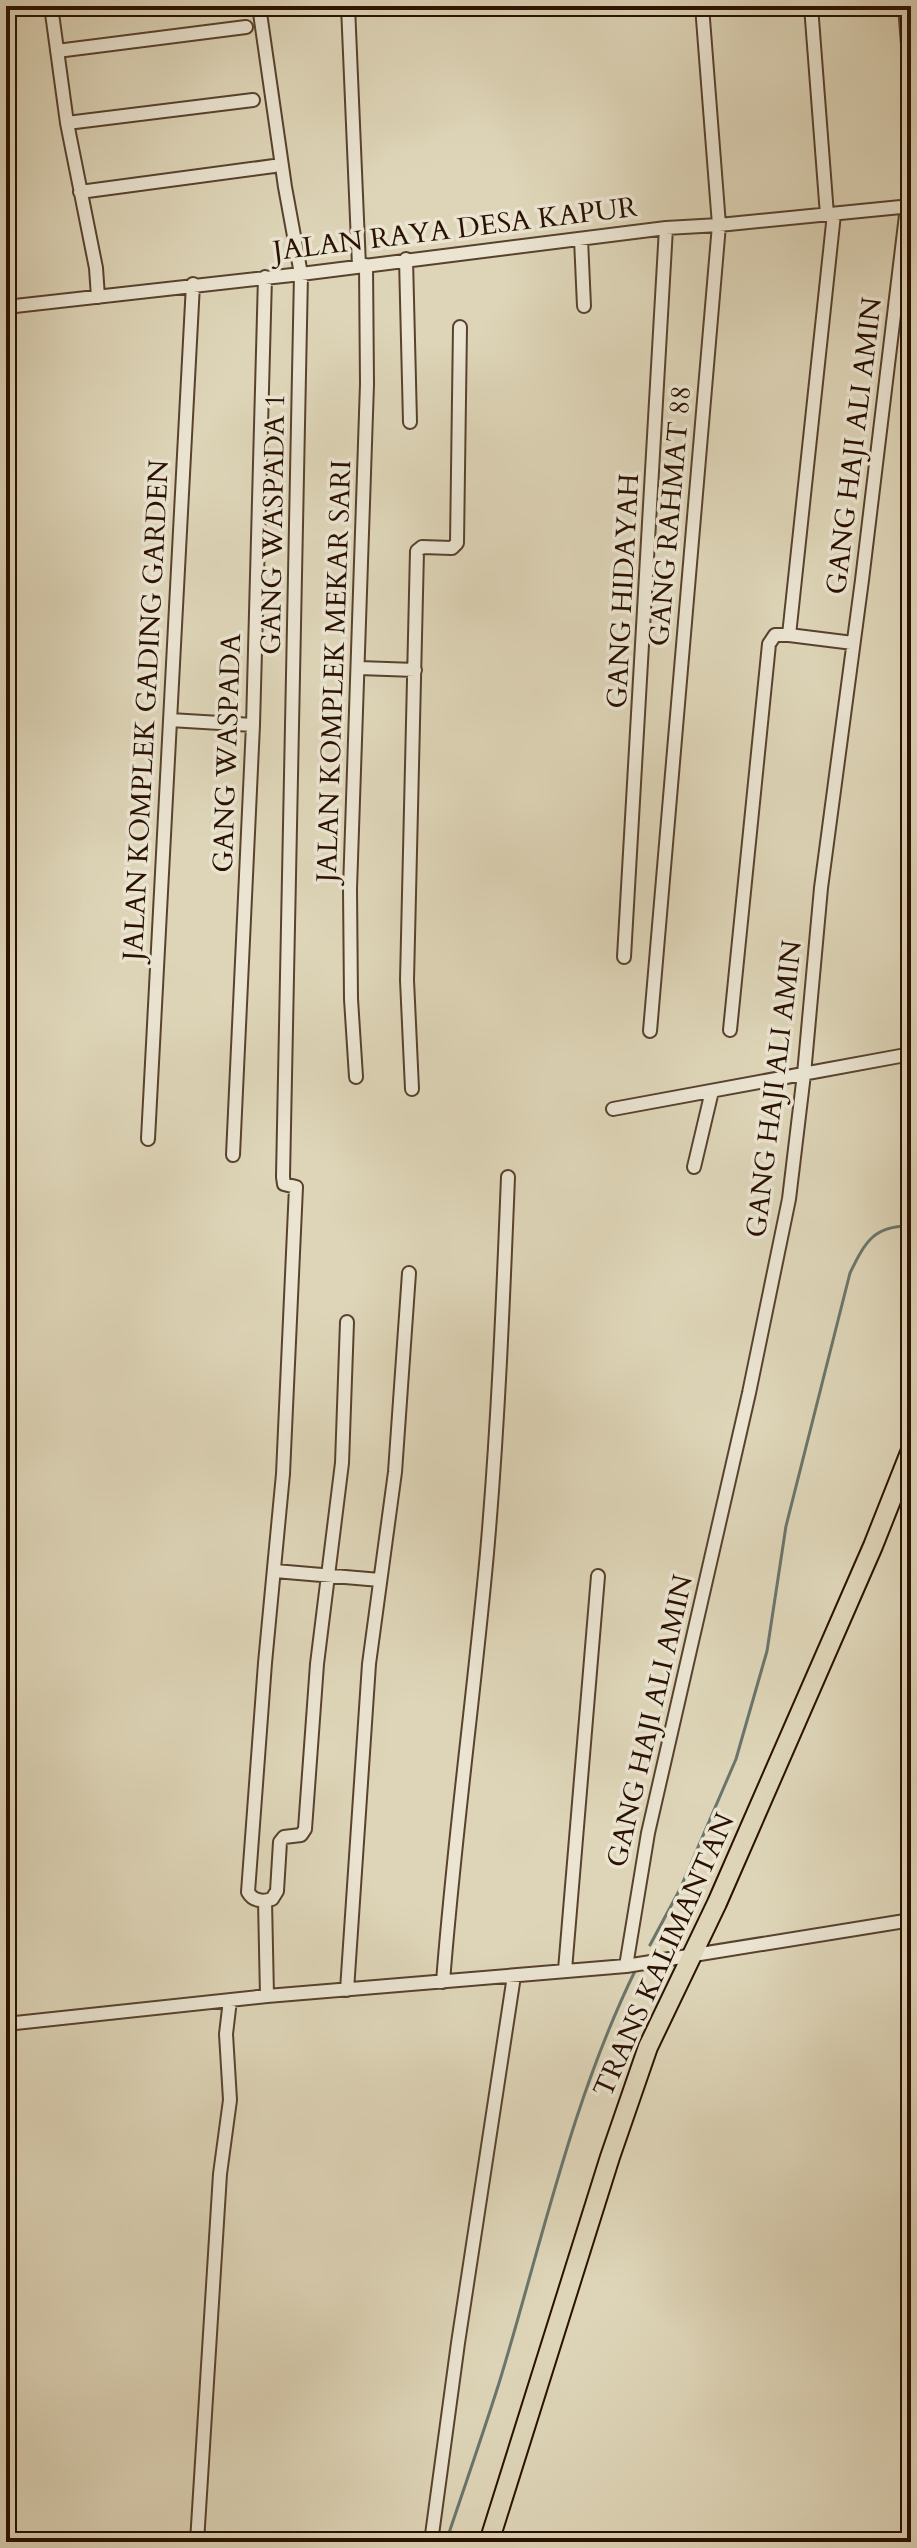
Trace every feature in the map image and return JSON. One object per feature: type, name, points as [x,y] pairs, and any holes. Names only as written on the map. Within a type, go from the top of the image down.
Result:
[{"type":"highway","name":"TRANS KALIMANTAN","points":[[489,2542],[648,2047],[729,1875],[873,1546],[911,1450]]},
{"type":"street","points":[[51,6],[67,123],[96,268],[98,297]]},
{"type":"street","name":"GANG WASPADA 1","points":[[259,6],[301,274],[283,1177],[284,1184],[296,1187],[283,1474],[275,1571]]},
{"type":"street","name":"JALAN KOMPLEK MEKAR SARI","points":[[348,6],[367,384],[350,889],[351,999],[356,1077]]},
{"type":"street","name":"GANG RAHMAT 88","points":[[650,1031],[719,225],[702,6]]},
{"type":"street","points":[[789,635],[830,214],[811,6]]},
{"type":"street","points":[[905,6],[911,83]]},
{"type":"street","points":[[57,51],[246,27]]},
{"type":"street","points":[[67,123],[253,100]]},
{"type":"street","points":[[80,192],[274,166]]},
{"type":"street","name":"JALAN RAYA DESA KAPUR","points":[[6,307],[666,228],[909,206]]},
{"type":"street","name":"GANG HAJI ALI AMIN","points":[[629,1965],[636,1891],[648,1833],[778,1260],[804,1074],[821,888],[909,206]]},
{"type":"street","name":"GANG HIDAYAH","points":[[624,957],[666,228]]},
{"type":"street","points":[[581,239],[584,306]]},
{"type":"street","points":[[406,259],[410,422]]},
{"type":"street","name":"GANG WASPADA","points":[[233,1155],[253,725],[265,277]]},
{"type":"street","name":"JALAN KOMPLEK GADING GARDEN","points":[[148,1139],[193,284]]},
{"type":"street","points":[[412,1089],[407,980],[417,551],[422,547],[452,548],[457,543],[460,327]]},
{"type":"street","points":[[730,1030],[769,644],[775,635],[853,643]]},
{"type":"street","points":[[359,668],[415,670]]},
{"type":"street","points":[[170,720],[253,725]]},
{"type":"street","points":[[613,1109],[911,1054]]},
{"type":"street","points":[[694,1167],[712,1091]]},
{"type":"street","points":[[443,1982],[451,1874],[487,1551],[498,1405],[508,1177]]},
{"type":"street","points":[[347,1990],[369,1664],[395,1472],[409,1273]]},
{"type":"street","points":[[347,1322],[342,1463],[327,1576],[317,1664],[305,1829],[301,1835],[284,1837],[280,1842],[277,1891],[272,1899],[254,1899],[248,1892],[275,1571],[327,1576],[380,1580]]},
{"type":"street","points":[[565,1970],[598,1576]]},
{"type":"street","points":[[265,1901],[267,1996]]},
{"type":"street","points":[[6,2024],[267,1996],[629,1965],[911,1920]]},
{"type":"street","points":[[431,2542],[514,1976]]},
{"type":"street","points":[[197,2542],[220,2174],[230,2100],[226,2034],[230,2000]]},
{"type":"waterway","points":[[650,1945],[680,1889],[736,1759],[767,1651],[786,1526],[850,1273],[866,1244],[879,1232],[911,1226]]},
{"type":"waterway","points":[[446,2542],[500,2380],[576,2120],[636,1969]]}]
